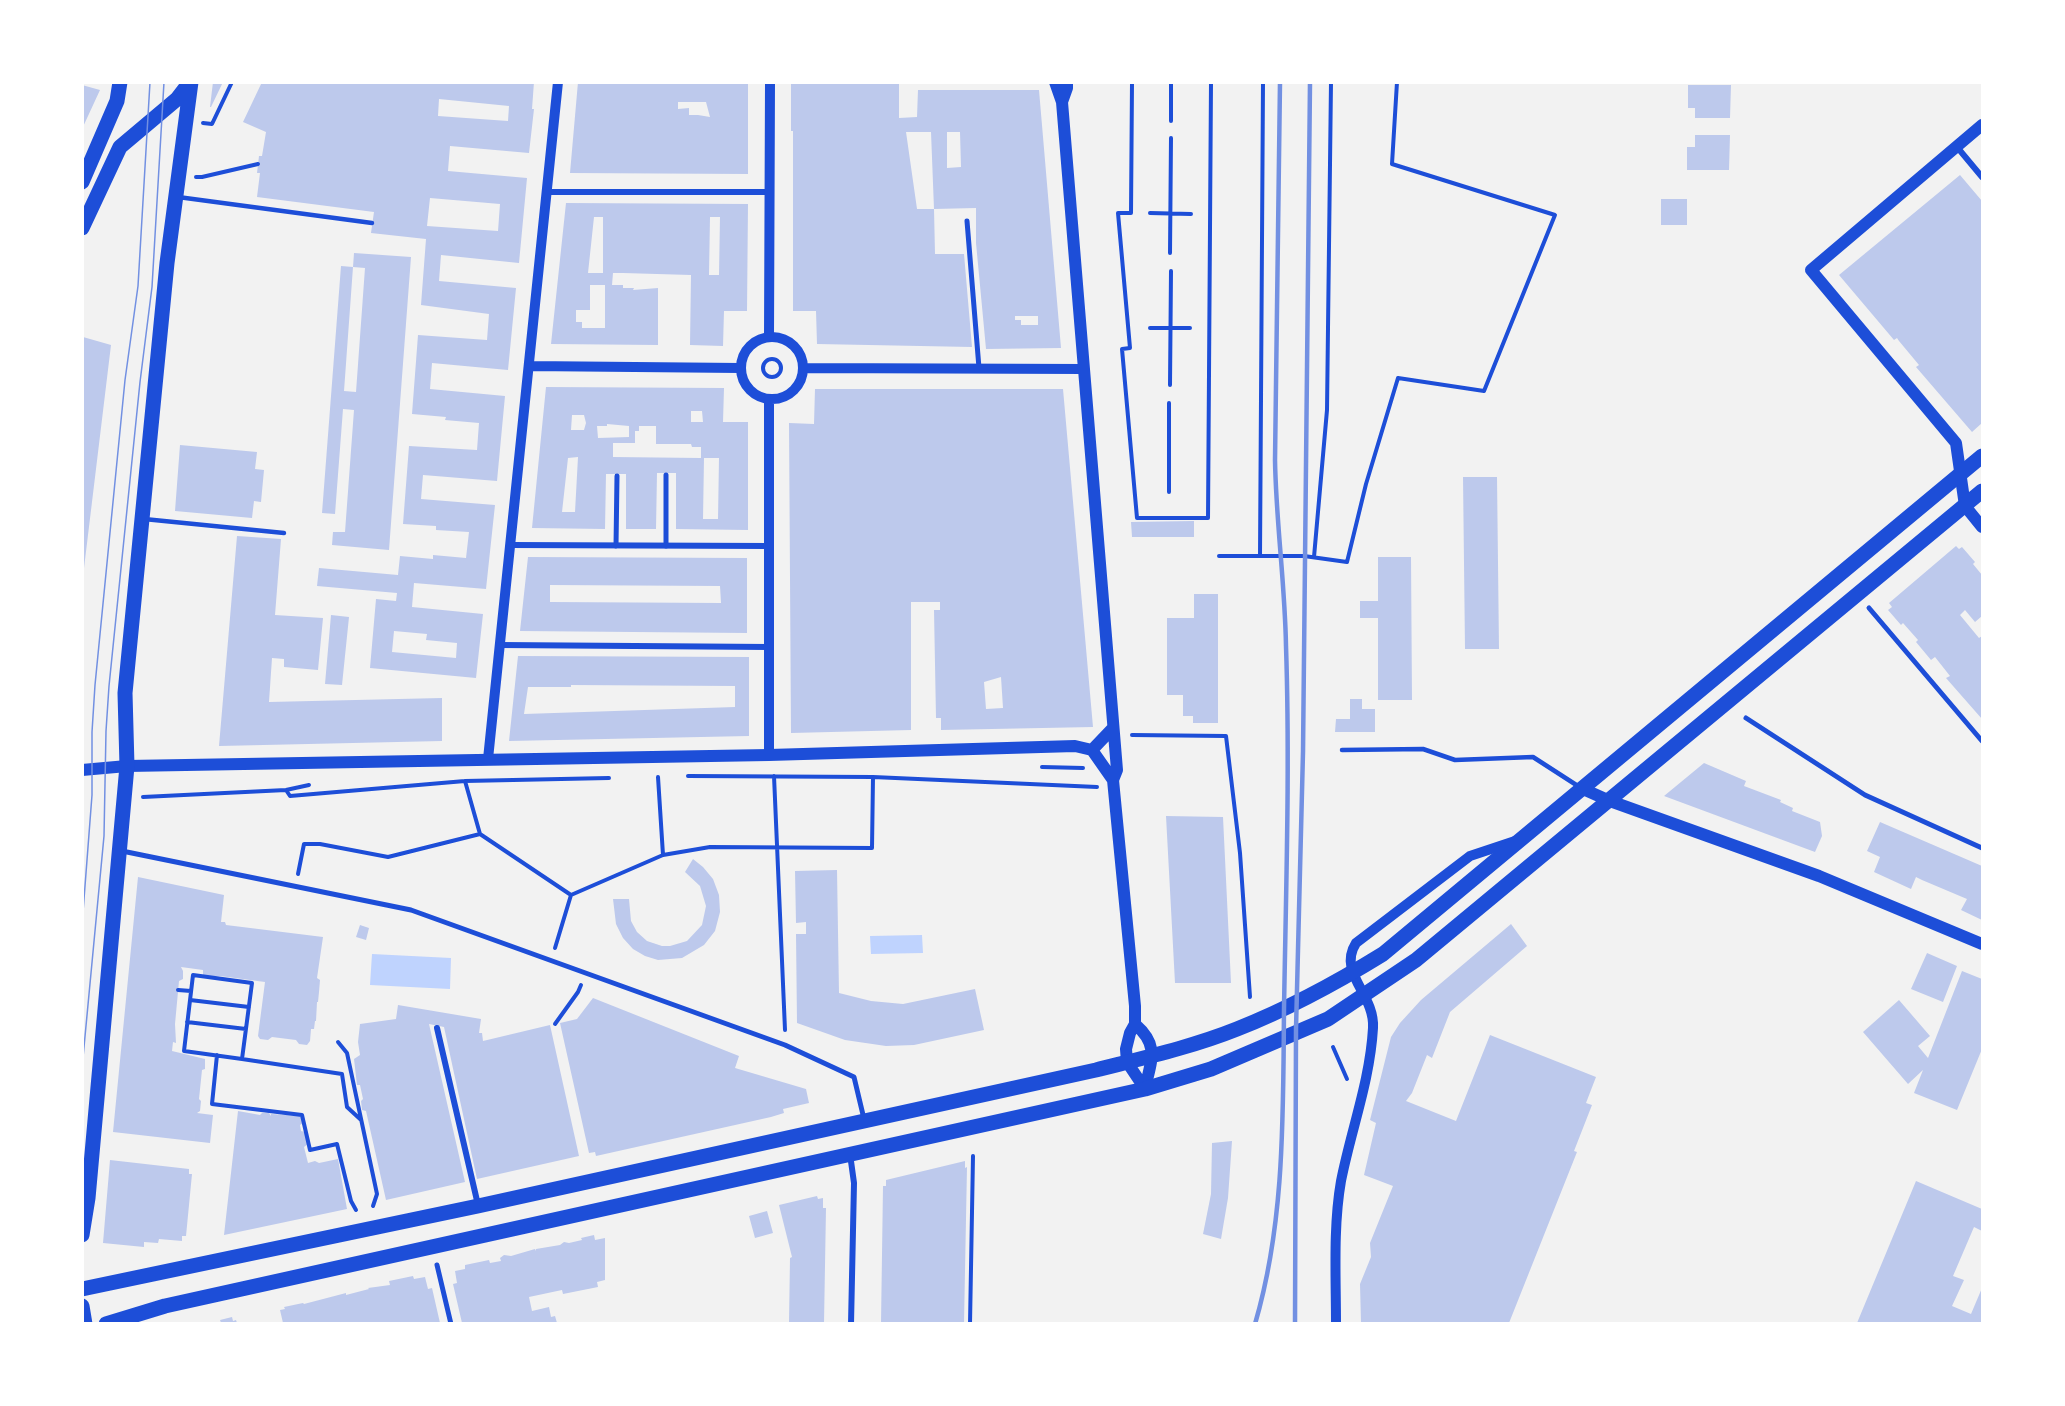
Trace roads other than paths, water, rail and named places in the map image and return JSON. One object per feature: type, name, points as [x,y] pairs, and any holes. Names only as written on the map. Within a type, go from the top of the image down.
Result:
[{"type":"main road","points":[[82,182],[117,101],[120,82]]},
{"type":"main road","points":[[82,1235],[88,1198],[128,766],[125,693],[167,263],[191,82]]},
{"type":"main road","points":[[82,228],[120,147],[177,99],[191,82]]},
{"type":"main road","points":[[1055,82],[1062,102],[1117,770],[1113,780],[1133,972],[1135,1024],[1125,1049],[1127,1062],[1145,1089]]},
{"type":"main road","points":[[1062,102],[1067,82]]},
{"type":"main road","points":[[1983,125],[1811,270],[1956,444],[1965,506],[1983,527]]},
{"type":"main road","points":[[82,1289],[478,1206],[1127,1062],[1236,1030],[1316,993],[1383,954],[1983,456]]},
{"type":"main road","points":[[1962,475],[1983,485]]},
{"type":"main road","points":[[106,1323],[1145,1089],[1244,1057],[1328,1019],[1366,996],[1416,960],[1983,491]]},
{"type":"main road","points":[[1092,750],[1113,728]]},
{"type":"main road","points":[[82,770],[128,766],[769,755],[1076,746],[1092,750],[1113,780]]},
{"type":"main road","points":[[1583,789],[1610,801],[1819,876],[1983,944]]},
{"type":"main road","points":[[1135,1024],[1148,1036],[1153,1056],[1145,1089]]},
{"type":"main road","points":[[82,1306],[85,1323]]},
{"type":"street","points":[[488,759],[558,82]]},
{"type":"street","points":[[769,336],[770,82]]},
{"type":"street","points":[[1957,147],[1983,177]]},
{"type":"street","points":[[547,192],[770,192]]},
{"type":"street","points":[[967,221],[980,368]]},
{"type":"street","points":[[769,336],[786,339],[793,344],[799,351],[803,368],[799,384],[793,391],[778,399],[769,399],[752,392],[742,377],[740,368],[741,358],[746,350],[760,338],[769,336]]},
{"type":"street","points":[[529,366],[740,368]]},
{"type":"street","points":[[803,368],[1084,369]]},
{"type":"street","points":[[769,399],[769,755]]},
{"type":"street","points":[[666,475],[666,546]]},
{"type":"street","points":[[616,546],[617,476]]},
{"type":"street","points":[[510,545],[769,546]]},
{"type":"street","points":[[1869,608],[1983,741]]},
{"type":"street","points":[[500,645],[769,647]]},
{"type":"street","points":[[1746,718],[1864,795],[1983,848]]},
{"type":"street","points":[[1336,1323],[1337,1222],[1341,1182],[1372,1038],[1372,1014],[1366,996],[1352,973],[1349,959],[1356,943],[1470,856],[1524,838]]},
{"type":"street","points":[[120,851],[411,910],[551,960],[785,1046],[854,1077],[864,1121]]},
{"type":"street","points":[[437,1028],[478,1206]]},
{"type":"street","points":[[850,1154],[854,1183],[851,1323]]},
{"type":"street","points":[[437,1265],[451,1323]]},
{"type":"lane","points":[[176,196],[372,223]]},
{"type":"lane","points":[[143,519],[284,532]]},
{"type":"lane","points":[[1342,750],[1423,749],[1455,760],[1533,757],[1583,789]]},
{"type":"water","points":[[922,935],[923,953],[871,954],[870,936]]},
{"type":"water","points":[[372,954],[451,958],[450,989],[370,985]]},
{"type":"tram line","points":[[82,925],[92,795],[95,685],[125,380],[138,286],[150,82]]},
{"type":"tram line","points":[[82,1068],[104,836],[109,686],[152,287],[164,82]]},
{"type":"railway","points":[[1255,1324],[1265,1285],[1277,1207],[1283,1088],[1288,737],[1285,623],[1275,460],[1280,82]]},
{"type":"railway","points":[[1295,1324],[1296,1029],[1303,752],[1310,82]]}]
